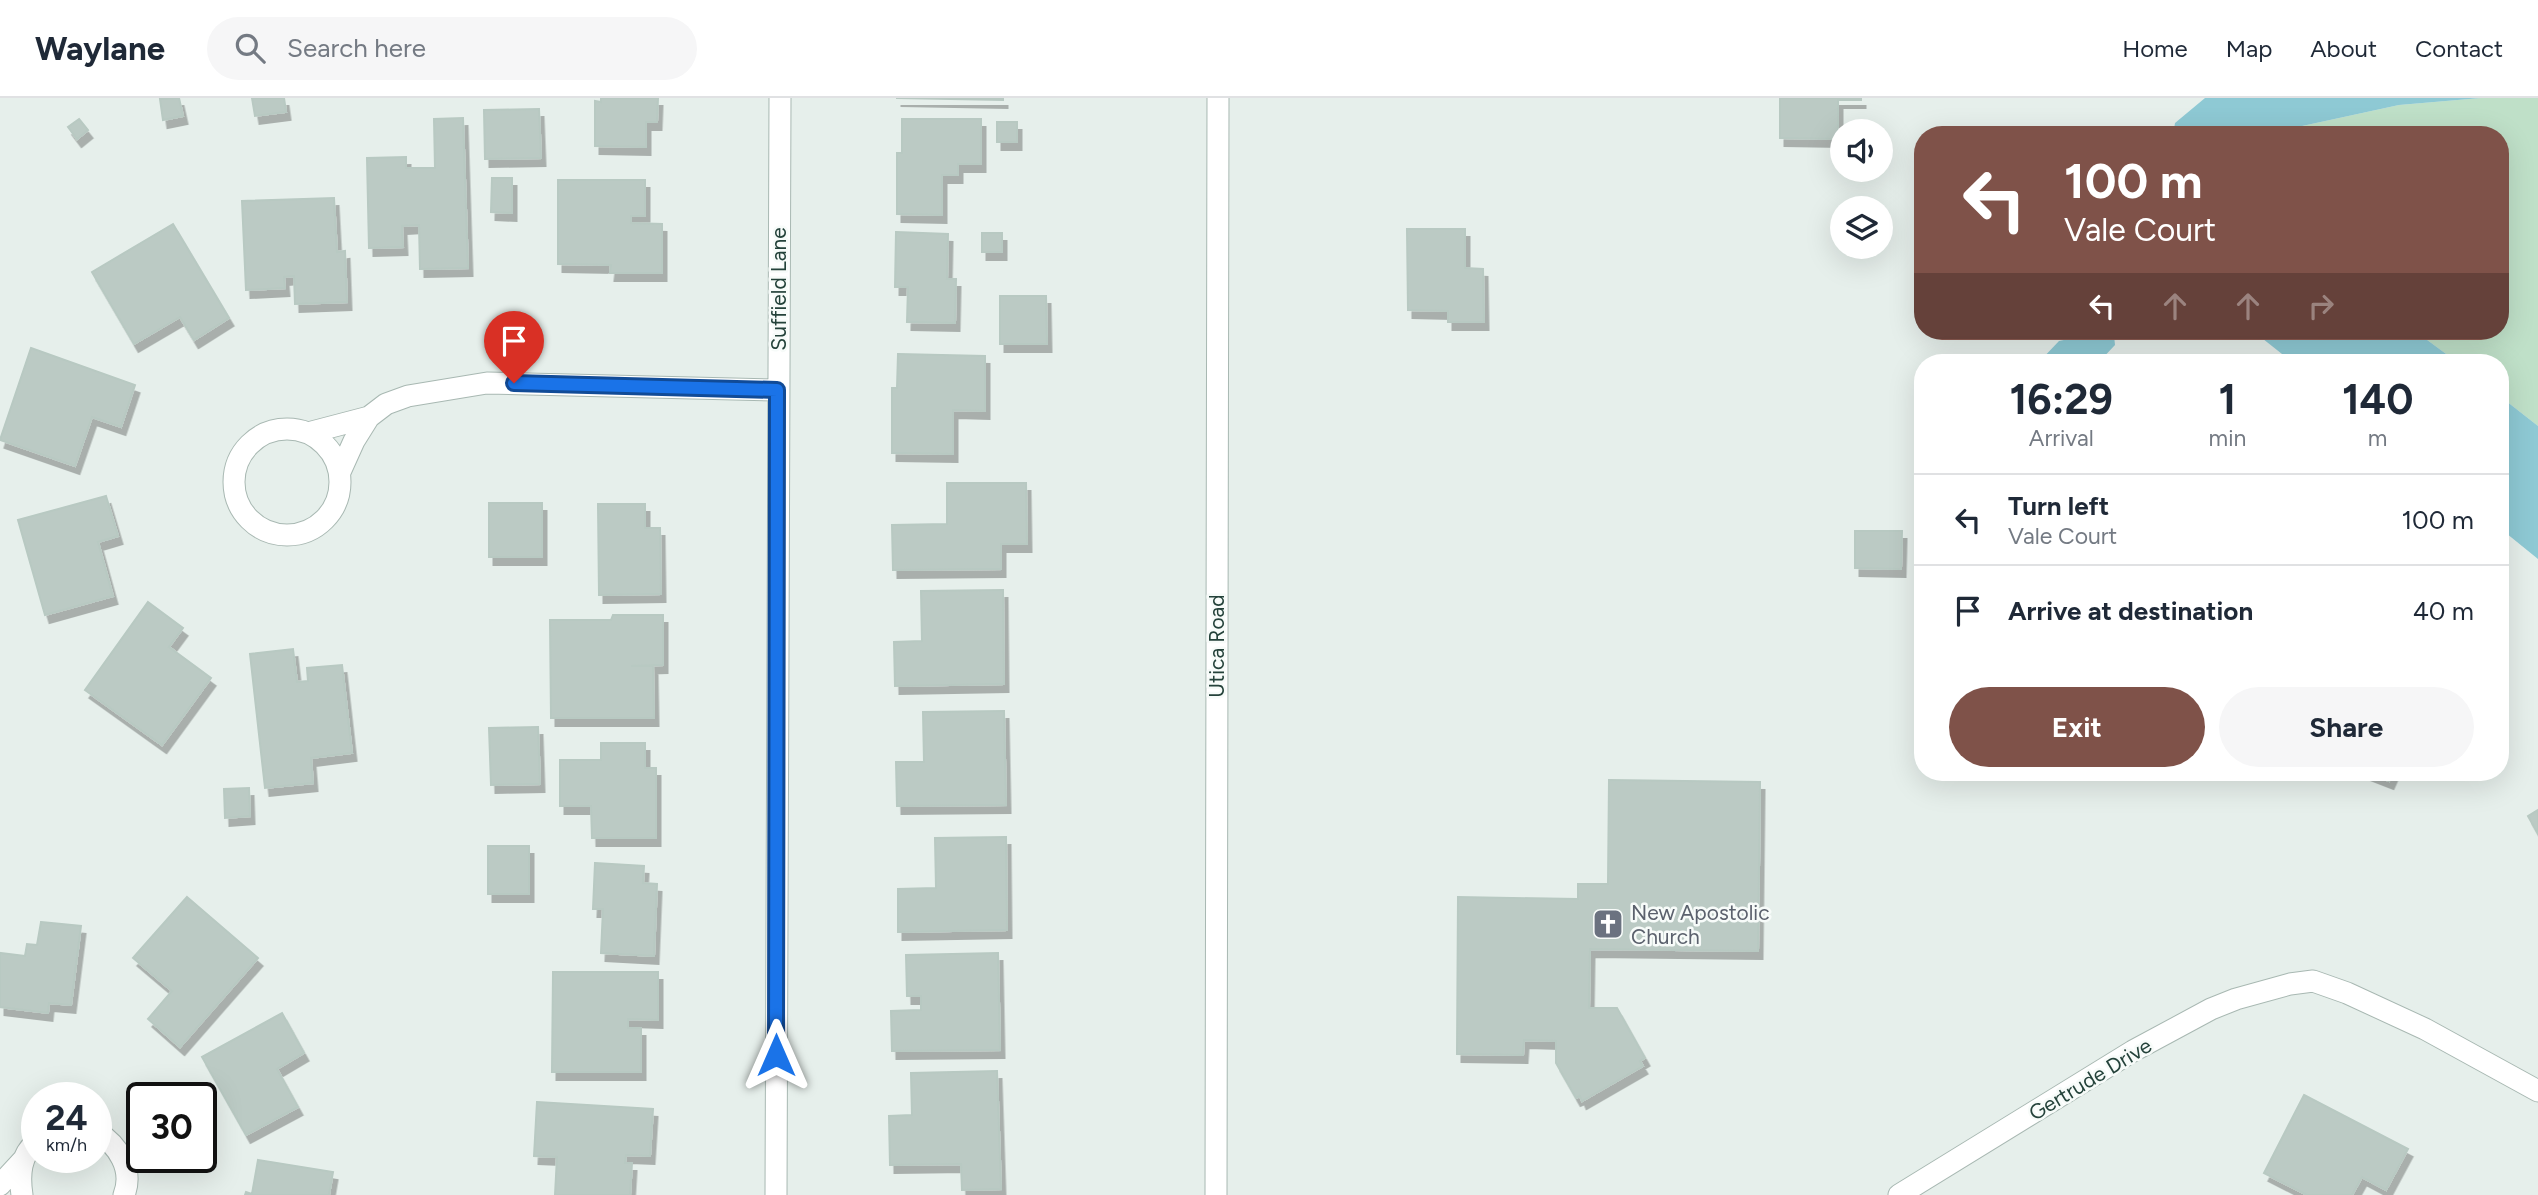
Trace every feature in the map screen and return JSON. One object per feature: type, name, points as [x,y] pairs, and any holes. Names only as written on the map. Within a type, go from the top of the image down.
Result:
[{"type":"street","name":"Suffield Lane","points":[[776,1195],[780,98]]},
{"type":"street","name":"Utica Road","points":[[1216,1195],[1218,98]]},
{"type":"street","points":[[308,433],[369,416],[386,404],[408,396],[487,383],[777,390]]},
{"type":"street","points":[[340,472],[369,416]]},
{"type":"street","points":[[292,429],[308,433],[324,442],[334,456],[340,472],[341,490],[335,508],[324,522],[309,532],[291,536],[273,534],[257,527],[244,514],[236,498],[233,480],[237,463],[246,448],[258,437],[275,430],[292,429]]},
{"type":"street","name":"Gertrude Drive","points":[[1899,1195],[2155,1039],[2236,999],[2290,984],[2313,982],[2347,993],[2425,1029],[2538,1091]]},
{"type":"street","points":[[112,1143],[120,1153],[126,1169],[127,1188],[124,1195]]},
{"type":"street","points":[[0,1185],[21,1162]]},
{"type":"street","points":[[21,1169],[19,1178],[22,1195]]},
{"type":"green space","points":[[2481,98],[2538,98],[2538,426],[2509,403],[2509,354],[2446,354],[2427,340],[2509,340],[2509,126],[2302,126],[2399,105]]},
{"type":"water","points":[[2205,98],[2481,98],[2399,105],[2302,126],[2174,126]]},
{"type":"water","points":[[2114,340],[2115,345],[2107,354],[2047,354],[2059,341]]},
{"type":"water","points":[[2264,340],[2427,340],[2446,354],[2282,354]]},
{"type":"water","points":[[2509,403],[2538,426],[2538,559],[2509,535]]},
{"type":"building","points":[[179,98],[183,116],[163,120],[160,99]]},
{"type":"building","points":[[252,98],[284,98],[286,112],[255,116]]},
{"type":"building","points":[[601,98],[658,98],[657,122],[646,122],[646,147],[595,146],[595,101],[601,102]]},
{"type":"building","points":[[896,98],[1003,98],[1003,100]]},
{"type":"building","points":[[1780,98],[1861,98],[1838,100],[1838,119],[1830,119],[1830,139],[1780,138]]},
{"type":"building","points":[[539,109],[541,158],[485,159],[484,110]]},
{"type":"building","points":[[463,118],[468,268],[420,269],[419,225],[402,226],[403,247],[369,248],[367,158],[406,157],[406,168],[435,168],[434,119]]},
{"type":"building","points":[[79,119],[88,130],[77,139],[68,127]]},
{"type":"building","points":[[902,119],[981,119],[981,164],[958,164],[958,175],[942,175],[942,215],[897,214],[897,153],[902,153]]},
{"type":"building","points":[[997,122],[1017,122],[1017,142],[997,142]]},
{"type":"building","points":[[492,178],[512,178],[512,213],[491,212]]},
{"type":"building","points":[[558,180],[645,180],[645,216],[631,216],[631,223],[662,224],[662,273],[610,273],[611,265],[558,264]]},
{"type":"building","points":[[334,198],[337,252],[345,251],[347,302],[295,304],[294,276],[284,277],[285,288],[246,290],[242,201]]},
{"type":"building","points":[[173,224],[229,318],[194,340],[180,317],[134,344],[92,272]]},
{"type":"building","points":[[1407,229],[1465,229],[1465,268],[1483,269],[1484,322],[1448,322],[1448,311],[1408,310]]},
{"type":"building","points":[[896,232],[948,234],[947,279],[956,279],[955,323],[907,322],[908,287],[895,287]]},
{"type":"building","points":[[982,233],[1002,233],[1002,252],[982,252]]},
{"type":"building","points":[[1000,296],[1046,296],[1047,344],[1000,344]]},
{"type":"building","points":[[31,348],[135,385],[121,427],[92,417],[75,466],[0,440]]},
{"type":"building","points":[[898,354],[985,356],[985,411],[953,410],[953,454],[892,453],[892,388],[897,388]]},
{"type":"building","points":[[947,483],[1026,483],[1027,544],[1001,544],[1001,569],[893,570],[892,525],[947,524]]},
{"type":"building","points":[[106,496],[118,536],[98,542],[113,596],[45,615],[18,520]]},
{"type":"building","points":[[489,503],[542,503],[542,557],[489,557]]},
{"type":"building","points":[[598,504],[645,504],[645,528],[660,528],[661,594],[599,595]]},
{"type":"building","points":[[1855,531],[1902,531],[1901,569],[1855,568]]},
{"type":"building","points":[[1003,590],[1004,684],[895,686],[894,642],[922,641],[921,591]]},
{"type":"building","points":[[148,602],[183,628],[169,647],[211,678],[162,745],[85,690]]},
{"type":"building","points":[[613,615],[663,615],[663,665],[631,666],[653,666],[654,718],[551,718],[550,620],[611,620]]},
{"type":"building","points":[[293,649],[297,682],[308,681],[307,668],[342,665],[352,753],[311,758],[313,783],[265,788],[250,654]]},
{"type":"building","points":[[1004,711],[1006,805],[897,806],[896,762],[924,762],[923,712]]},
{"type":"building","points":[[538,727],[540,784],[491,785],[489,728]]},
{"type":"building","points":[[601,743],[645,743],[645,768],[656,768],[656,838],[592,838],[591,806],[560,806],[560,760],[601,760]]},
{"type":"building","name":"New Apostolic Church","points":[[1609,780],[1760,782],[1758,951],[1590,949],[1589,1008],[1617,1008],[1645,1058],[1640,1061],[1643,1066],[1582,1101],[1580,1096],[1576,1098],[1556,1063],[1556,1041],[1524,1040],[1523,1055],[1457,1054],[1458,897],[1578,899],[1578,884],[1608,884]]},
{"type":"building","points":[[249,788],[250,816],[225,818],[224,789]]},
{"type":"building","points":[[2538,810],[2538,834],[2528,816]]},
{"type":"building","points":[[1006,837],[1007,930],[898,932],[898,889],[936,888],[935,838]]},
{"type":"building","points":[[488,846],[529,846],[529,894],[488,894]]},
{"type":"building","points":[[595,863],[644,866],[643,883],[657,884],[654,956],[601,953],[603,909],[593,909]]},
{"type":"building","points":[[187,897],[258,958],[180,1047],[148,1019],[172,991],[133,958]]},
{"type":"building","points":[[41,922],[81,926],[71,1005],[49,1003],[48,1013],[0,1007],[0,953],[25,956],[27,944],[37,945]]},
{"type":"building","points":[[998,953],[1000,1050],[892,1051],[891,1011],[921,1010],[921,996],[907,996],[906,955]]},
{"type":"building","points":[[553,972],[658,972],[658,1020],[628,1019],[628,1028],[641,1028],[641,1072],[552,1072]]},
{"type":"building","points":[[282,1013],[304,1053],[277,1069],[298,1107],[246,1135],[202,1057]]},
{"type":"building","points":[[997,1071],[1001,1189],[962,1190],[961,1164],[890,1165],[889,1116],[912,1115],[911,1073]]},
{"type":"building","points":[[2304,1095],[2408,1149],[2386,1190],[2362,1177],[2352,1195],[2307,1195],[2264,1173]]},
{"type":"building","points":[[537,1102],[653,1109],[650,1156],[626,1155],[625,1163],[632,1163],[630,1195],[555,1195],[557,1157],[534,1156]]},
{"type":"building","points":[[258,1160],[333,1172],[329,1195],[245,1195],[246,1192],[252,1194]]},
{"type":"place","name":"New Apostolic Church","points":[[1608,924]]},
{"type":"route","points":[[514,383],[777,390],[776,1055]]}]
